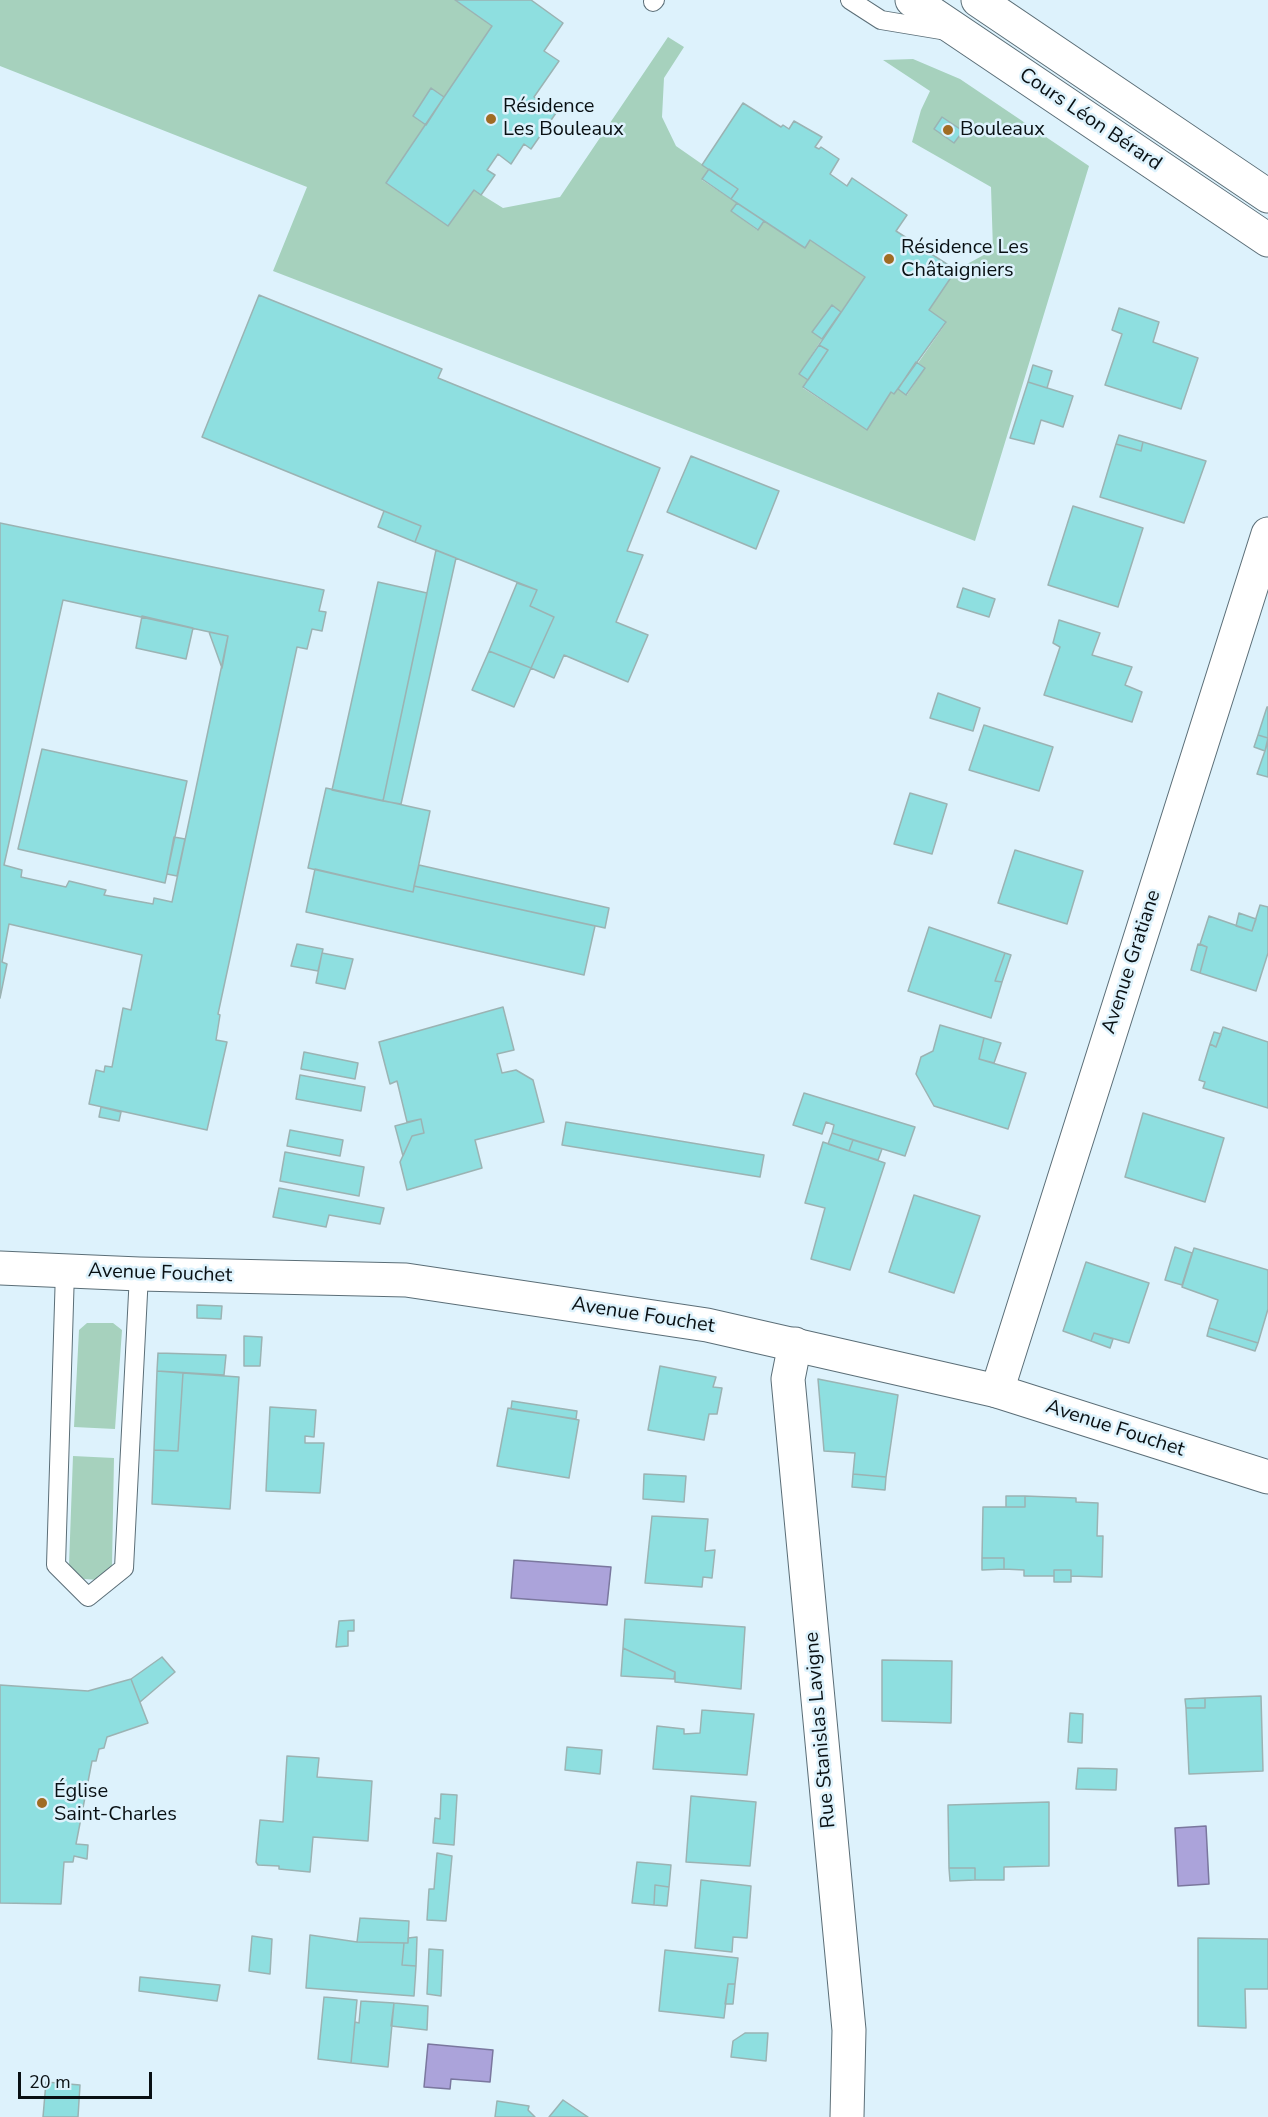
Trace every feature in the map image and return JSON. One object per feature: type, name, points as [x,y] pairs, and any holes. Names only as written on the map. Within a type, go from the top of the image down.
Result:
[{"type":"street","name":"Cours Léon Bérard","points":[[912,0],[1268,240]]},
{"type":"street","name":"Cours Léon Bérard","points":[[978,0],[1268,196]]},
{"type":"street","name":"Avenue Gratiane","points":[[997,1391],[1268,534]]},
{"type":"street","name":"Avenue Fouchet","points":[[0,1268],[139,1274],[406,1280],[707,1325],[997,1391],[1268,1477]]},
{"type":"street","name":"Rue Stanislas Lavigne","points":[[795,1344],[788,1379],[849,2030],[847,2117]]},
{"type":"lane","points":[[850,0],[881,20],[963,34]]},
{"type":"lane","points":[[65,1271],[56,1565],[88,1597],[124,1568],[139,1274]]},
{"type":"green space","points":[[0,0],[455,0],[492,26],[444,97],[413,116],[426,125],[386,183],[448,226],[474,190],[503,208],[560,197],[668,37],[684,47],[664,78],[662,117],[676,146],[709,169],[702,180],[737,203],[731,211],[757,230],[764,221],[805,248],[810,240],[865,277],[841,312],[832,306],[813,332],[822,339],[799,374],[808,380],[803,388],[867,430],[891,392],[894,394],[898,389],[907,395],[925,368],[918,363],[946,323],[929,310],[956,270],[993,250],[991,187],[912,142],[921,110],[930,91],[883,60],[913,59],[960,79],[1089,166],[975,541],[273,271],[307,187],[0,66]]},
{"type":"green space","points":[[87,1323],[113,1323],[122,1330],[115,1429],[74,1427],[79,1330]]},
{"type":"green space","points":[[73,1456],[114,1458],[112,1565],[107,1575],[99,1580],[84,1579],[76,1574],[69,1565]]},
{"type":"shaded area","points":[[514,1560],[611,1567],[607,1605],[511,1598]]},
{"type":"shaded area","points":[[1206,1826],[1209,1884],[1178,1886],[1175,1828]]},
{"type":"shaded area","points":[[428,2044],[493,2050],[490,2082],[451,2079],[450,2089],[424,2087]]},
{"type":"building","name":"Résidence Les Bouleaux","points":[[455,0],[531,0],[563,23],[544,51],[559,61],[534,97],[556,113],[531,149],[524,144],[511,164],[498,154],[487,170],[495,175],[481,195],[474,190],[448,226],[386,183],[492,26]]},
{"type":"building","points":[[431,88],[444,97],[426,125],[413,116]]},
{"type":"building","name":"Résidence Les Châtaigniers","points":[[743,103],[781,127],[783,125],[789,129],[794,121],[822,137],[815,147],[819,149],[821,147],[839,159],[830,174],[847,186],[852,178],[907,215],[896,231],[956,270],[929,310],[946,322],[894,394],[891,392],[867,430],[803,387],[828,350],[819,345],[865,277],[810,240],[805,248],[731,199],[738,189],[702,165]]},
{"type":"building","name":"Bouleaux","points":[[942,117],[963,131],[954,143],[934,129]]},
{"type":"building","points":[[709,169],[738,189],[731,199],[702,179]]},
{"type":"building","points":[[737,203],[764,221],[758,230],[731,211]]},
{"type":"building","points":[[259,295],[442,369],[438,378],[660,468],[627,551],[643,555],[616,622],[648,635],[628,682],[564,655],[554,678],[531,668],[554,617],[530,606],[537,590],[415,542],[421,526],[202,437]]},
{"type":"building","points":[[832,305],[841,312],[822,339],[812,332]]},
{"type":"building","points":[[1119,308],[1159,322],[1153,342],[1198,358],[1181,409],[1105,385],[1122,334],[1112,330]]},
{"type":"building","points":[[819,345],[828,350],[808,380],[799,374]]},
{"type":"building","points":[[916,362],[925,368],[906,395],[898,389]]},
{"type":"building","points":[[1033,365],[1052,371],[1047,388],[1028,382]]},
{"type":"building","points":[[1028,382],[1073,396],[1063,427],[1041,420],[1034,444],[1010,438]]},
{"type":"building","points":[[1119,435],[1143,442],[1141,451],[1116,444]]},
{"type":"building","points":[[1143,442],[1206,461],[1184,523],[1100,497],[1116,444],[1141,451]]},
{"type":"building","points":[[691,456],[779,491],[756,549],[667,512]]},
{"type":"building","points":[[1073,506],[1143,528],[1118,607],[1048,585]]},
{"type":"building","points":[[384,511],[421,526],[415,542],[378,527]]},
{"type":"building","points":[[0,523],[324,590],[319,611],[326,612],[322,631],[312,629],[307,649],[297,647],[218,1014],[220,1015],[216,1040],[227,1042],[207,1130],[89,1104],[96,1070],[104,1072],[105,1066],[112,1067],[123,1008],[131,1010],[142,955],[9,924],[2,962],[7,964],[0,998]],"holes":[[[63,600],[228,636],[172,902],[154,898],[153,904],[104,895],[106,890],[69,881],[66,887],[21,877],[22,870],[4,865]]]},
{"type":"building","points":[[436,550],[456,558],[401,804],[383,801]]},
{"type":"building","points":[[378,582],[427,593],[383,801],[332,790]]},
{"type":"building","points":[[517,583],[537,590],[530,606],[554,617],[531,668],[489,651]]},
{"type":"building","points":[[963,588],[995,599],[989,617],[957,607]]},
{"type":"building","points":[[142,616],[193,628],[186,659],[136,648]]},
{"type":"building","points":[[1059,620],[1100,633],[1092,655],[1132,667],[1125,685],[1142,692],[1132,722],[1044,695],[1060,647],[1053,643]]},
{"type":"building","points":[[209,632],[228,636],[222,668]]},
{"type":"building","points":[[489,651],[531,668],[514,707],[472,690]]},
{"type":"building","points":[[938,693],[980,708],[973,731],[930,718]]},
{"type":"building","points":[[1268,707],[1268,738],[1258,735]]},
{"type":"building","points":[[984,725],[1053,747],[1039,791],[969,770]]},
{"type":"building","points":[[1258,735],[1268,738],[1265,751],[1254,747]]},
{"type":"building","points":[[1268,742],[1268,777],[1257,774]]},
{"type":"building","points":[[42,749],[187,781],[165,883],[18,849]]},
{"type":"building","points":[[326,788],[430,811],[413,892],[308,868]]},
{"type":"building","points":[[910,793],[947,804],[932,854],[894,844]]},
{"type":"building","points":[[174,837],[185,839],[177,876],[167,874]]},
{"type":"building","points":[[1015,850],[1083,871],[1067,924],[998,903]]},
{"type":"building","points":[[419,865],[609,908],[605,928],[414,886]]},
{"type":"building","points":[[315,869],[413,892],[414,886],[595,926],[584,975],[306,912]]},
{"type":"building","points":[[1260,905],[1268,907],[1268,953],[1256,991],[1200,973],[1207,947],[1200,944],[1209,916],[1252,931]]},
{"type":"building","points":[[1239,913],[1256,919],[1252,931],[1236,926]]},
{"type":"building","points":[[929,927],[1005,953],[995,981],[1002,982],[991,1018],[908,991]]},
{"type":"building","points":[[297,944],[323,949],[318,971],[291,966]]},
{"type":"building","points":[[1198,944],[1207,947],[1200,973],[1191,970]]},
{"type":"building","points":[[322,953],[353,959],[345,989],[316,983]]},
{"type":"building","points":[[1005,953],[1011,955],[1002,982],[995,981]]},
{"type":"building","points":[[503,1007],[514,1050],[497,1054],[502,1073],[516,1070],[533,1080],[544,1122],[475,1140],[482,1168],[407,1190],[400,1162],[412,1136],[424,1133],[421,1119],[407,1122],[397,1081],[390,1084],[379,1042]]},
{"type":"building","points":[[940,1025],[984,1038],[979,1059],[1026,1073],[1008,1129],[934,1106],[916,1074],[921,1057],[933,1051]]},
{"type":"building","points":[[1223,1027],[1268,1042],[1268,1108],[1203,1088],[1205,1082],[1199,1080],[1210,1044],[1216,1047]]},
{"type":"building","points":[[1214,1032],[1221,1034],[1216,1047],[1210,1044]]},
{"type":"building","points":[[984,1038],[1001,1043],[994,1063],[979,1059]]},
{"type":"building","points":[[304,1052],[358,1063],[355,1079],[301,1069]]},
{"type":"building","points":[[300,1075],[365,1087],[361,1111],[296,1099]]},
{"type":"building","points":[[804,1093],[915,1127],[905,1156],[832,1133],[834,1125],[826,1122],[822,1134],[793,1125]]},
{"type":"building","points":[[101,1107],[121,1112],[119,1121],[99,1117]]},
{"type":"building","points":[[1143,1113],[1224,1138],[1205,1202],[1125,1177]]},
{"type":"building","points":[[421,1119],[424,1133],[412,1136],[403,1156],[395,1126]]},
{"type":"building","points":[[566,1122],[764,1155],[760,1177],[562,1145]]},
{"type":"building","points":[[290,1130],[343,1140],[340,1156],[287,1146]]},
{"type":"building","points":[[832,1133],[853,1140],[849,1151],[828,1144]]},
{"type":"building","points":[[853,1140],[882,1149],[878,1160],[849,1151]]},
{"type":"building","points":[[823,1142],[885,1163],[850,1270],[811,1259],[825,1208],[805,1203]]},
{"type":"building","points":[[285,1152],[364,1167],[359,1196],[280,1181]]},
{"type":"building","points":[[279,1188],[384,1208],[380,1224],[329,1215],[326,1227],[273,1217]]},
{"type":"building","points":[[914,1195],[980,1216],[954,1293],[889,1272]]},
{"type":"building","points":[[1175,1247],[1192,1253],[1182,1285],[1165,1280]]},
{"type":"building","points":[[1194,1248],[1268,1270],[1268,1309],[1258,1343],[1209,1328],[1218,1300],[1182,1287]]},
{"type":"building","points":[[1086,1262],[1149,1283],[1129,1343],[1094,1333],[1091,1341],[1063,1331]]},
{"type":"building","points":[[197,1305],[222,1306],[221,1319],[197,1318]]},
{"type":"building","points":[[1209,1328],[1258,1343],[1255,1351],[1207,1336]]},
{"type":"building","points":[[1094,1333],[1113,1339],[1110,1348],[1091,1341]]},
{"type":"building","points":[[244,1336],[262,1337],[260,1366],[244,1366]]},
{"type":"building","points":[[158,1353],[226,1355],[224,1375],[157,1371]]},
{"type":"building","points":[[660,1366],[716,1377],[713,1387],[722,1388],[717,1414],[709,1414],[704,1440],[648,1430]]},
{"type":"building","points":[[157,1371],[183,1373],[178,1451],[154,1450]]},
{"type":"building","points":[[183,1373],[239,1377],[230,1509],[152,1504],[154,1450],[178,1451]]},
{"type":"building","points":[[818,1379],[898,1395],[886,1477],[853,1474],[855,1453],[824,1451]]},
{"type":"building","points":[[512,1401],[577,1411],[576,1419],[511,1409]]},
{"type":"building","points":[[270,1407],[316,1410],[314,1437],[305,1436],[305,1443],[324,1443],[320,1493],[266,1491]]},
{"type":"building","points":[[508,1408],[579,1420],[569,1478],[497,1466]]},
{"type":"building","points":[[644,1474],[686,1476],[684,1502],[643,1499]]},
{"type":"building","points":[[853,1474],[886,1477],[885,1490],[852,1487]]},
{"type":"building","points":[[1006,1496],[1025,1496],[1025,1507],[1006,1507]]},
{"type":"building","points":[[1025,1496],[1076,1498],[1076,1502],[1098,1503],[1097,1536],[1103,1536],[1102,1577],[1071,1576],[1071,1570],[1054,1570],[1054,1576],[1024,1576],[1024,1570],[1004,1569],[1004,1558],[982,1558],[983,1507],[1025,1507]]},
{"type":"building","points":[[652,1516],[708,1519],[705,1551],[715,1550],[712,1578],[703,1577],[702,1587],[645,1583]]},
{"type":"building","points":[[982,1558],[1004,1558],[1004,1569],[982,1570]]},
{"type":"building","points":[[1054,1570],[1071,1570],[1071,1582],[1054,1582]]},
{"type":"building","points":[[625,1619],[745,1627],[741,1689],[675,1682],[675,1672],[623,1648]]},
{"type":"building","points":[[354,1620],[354,1631],[348,1631],[348,1646],[336,1647],[339,1621]]},
{"type":"building","points":[[623,1648],[675,1672],[674,1679],[621,1676]]},
{"type":"building","points":[[162,1657],[175,1672],[140,1702],[131,1679]]},
{"type":"building","points":[[882,1660],[952,1661],[951,1723],[882,1721]]},
{"type":"building","name":"Église Saint-Charles","points":[[131,1679],[148,1723],[107,1737],[104,1748],[99,1749],[96,1761],[92,1761],[76,1844],[88,1845],[87,1859],[74,1856],[73,1862],[64,1862],[61,1904],[0,1903],[0,1685],[88,1691]]},
{"type":"building","points":[[1261,1696],[1263,1771],[1189,1774],[1186,1708],[1205,1708],[1205,1698]]},
{"type":"building","points":[[1205,1698],[1205,1708],[1186,1708],[1185,1699]]},
{"type":"building","points":[[702,1710],[754,1714],[747,1775],[653,1769],[657,1726],[684,1729],[684,1734],[700,1733]]},
{"type":"building","points":[[1070,1713],[1083,1714],[1082,1743],[1068,1742]]},
{"type":"building","points":[[567,1747],[602,1750],[600,1774],[565,1770]]},
{"type":"building","points":[[287,1756],[319,1758],[317,1777],[372,1781],[368,1841],[313,1837],[310,1872],[279,1869],[279,1866],[258,1865],[256,1862],[260,1820],[283,1822]]},
{"type":"building","points":[[1078,1768],[1117,1769],[1116,1790],[1076,1789]]},
{"type":"building","points":[[441,1794],[457,1795],[454,1845],[433,1843],[435,1818],[440,1819]]},
{"type":"building","points":[[691,1796],[756,1802],[750,1866],[686,1862]]},
{"type":"building","points":[[1049,1802],[1049,1866],[1004,1867],[1004,1880],[975,1880],[975,1868],[949,1868],[948,1805]]},
{"type":"building","points":[[437,1853],[452,1856],[446,1921],[427,1920],[429,1889],[434,1889]]},
{"type":"building","points":[[637,1862],[671,1865],[669,1887],[655,1885],[654,1905],[632,1903]]},
{"type":"building","points":[[949,1868],[975,1868],[975,1880],[950,1881]]},
{"type":"building","points":[[701,1880],[751,1886],[747,1938],[733,1937],[732,1952],[695,1948]]},
{"type":"building","points":[[655,1885],[669,1887],[667,1906],[654,1905]]},
{"type":"building","points":[[360,1918],[409,1921],[408,1943],[357,1942]]},
{"type":"building","points":[[310,1935],[357,1942],[404,1943],[402,1965],[416,1966],[414,1996],[306,1988]]},
{"type":"building","points":[[252,1936],[272,1939],[270,1974],[249,1971]]},
{"type":"building","points":[[417,1937],[416,1966],[402,1965],[404,1943],[408,1943],[408,1938]]},
{"type":"building","points":[[1198,1938],[1268,1939],[1268,1989],[1245,1989],[1246,2028],[1198,2026]]},
{"type":"building","points":[[429,1949],[443,1950],[441,1996],[427,1994]]},
{"type":"building","points":[[665,1950],[738,1958],[735,1984],[728,1984],[724,2018],[659,2011]]},
{"type":"building","points":[[140,1977],[220,1985],[217,2001],[139,1991]]},
{"type":"building","points":[[728,1984],[735,1984],[733,2004],[725,2004]]},
{"type":"building","points":[[324,1997],[357,2000],[351,2063],[318,2059]]},
{"type":"building","points":[[361,2001],[394,2003],[388,2067],[351,2063],[355,2022],[359,2023]]},
{"type":"building","points":[[394,2003],[428,2006],[427,2030],[391,2026]]},
{"type":"building","points":[[745,2033],[768,2033],[766,2061],[731,2057],[733,2041]]},
{"type":"building","points":[[46,2082],[80,2085],[78,2117],[43,2117]]},
{"type":"building","points":[[563,2100],[588,2117],[549,2117]]},
{"type":"building","points":[[497,2101],[529,2106],[528,2110],[535,2117],[495,2117]]},
{"type":"place","name":"Résidence Les Bouleaux","points":[[491,119]]},
{"type":"place","name":"Bouleaux","points":[[948,130]]},
{"type":"place","name":"Résidence Les Châtaigniers","points":[[889,259]]},
{"type":"place","name":"Église Saint-Charles","points":[[42,1803]]}]
